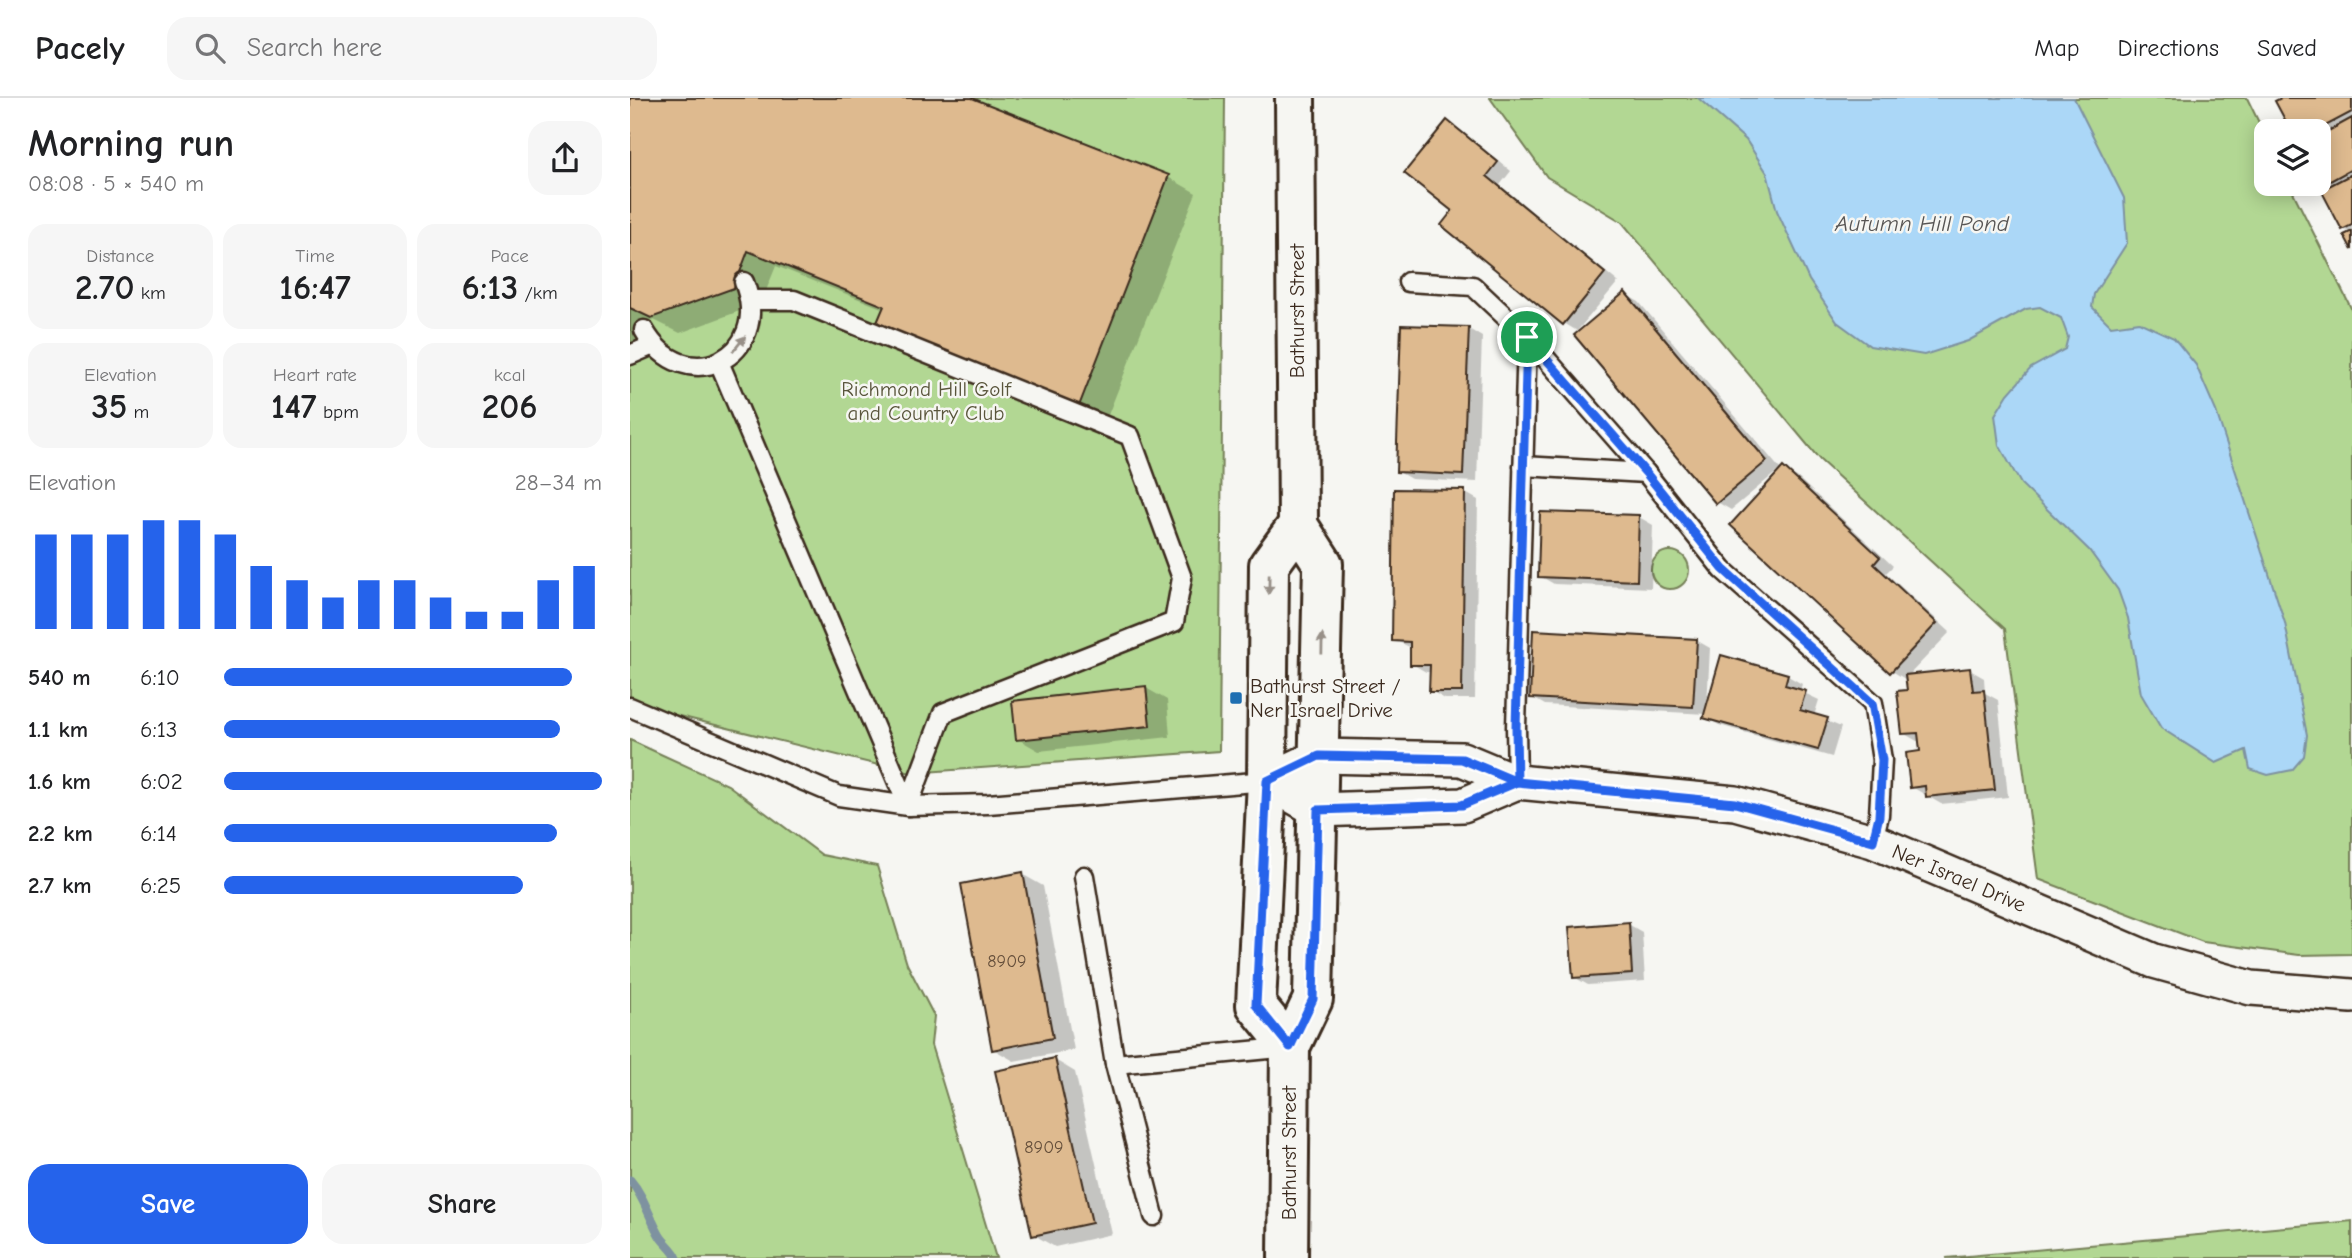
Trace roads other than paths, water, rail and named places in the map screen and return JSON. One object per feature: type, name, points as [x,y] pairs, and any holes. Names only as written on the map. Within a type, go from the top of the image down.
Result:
[{"type":"main road","name":"Bathurst Street","points":[[1288,1258],[1290,1047],[1313,999],[1324,564],[1298,525],[1295,98]]},
{"type":"main road","points":[[1290,1047],[1256,1005],[1267,781],[1269,565],[1298,525]]},
{"type":"street","name":"Ner Israel Drive","points":[[1267,781],[1319,756],[1462,759],[1517,782],[1735,803],[1873,841],[2154,961],[2251,988],[2352,996]]},
{"type":"street","points":[[1267,781],[1318,810]]},
{"type":"street","name":"Ner Israel Drive","points":[[1318,810],[1462,805],[1517,782]]},
{"type":"lane","points":[[630,355],[649,338],[666,358],[682,365],[701,366],[719,362],[735,351],[746,336],[751,318],[751,300],[744,282]]},
{"type":"lane","points":[[1408,282],[1473,286],[1527,337],[1646,473],[1723,569],[1872,703],[1882,760],[1879,816],[1873,841]]},
{"type":"lane","points":[[751,300],[794,300],[1130,436],[1182,578],[1174,622],[943,713],[908,806]]},
{"type":"lane","points":[[1517,782],[1516,727],[1527,337]]},
{"type":"lane","points":[[719,362],[908,806]]},
{"type":"lane","points":[[1523,466],[1646,473]]},
{"type":"lane","points":[[630,707],[839,796],[908,806],[988,804],[1267,781]]},
{"type":"lane","points":[[1084,876],[1115,1064],[1154,1216]]},
{"type":"lane","points":[[1115,1064],[1290,1047]]},
{"type":"water","name":"Autumn Hill Pond","points":[[1698,98],[2074,98],[2124,198],[2127,243],[2094,294],[2092,307],[2111,326],[2139,322],[2174,338],[2196,365],[2216,411],[2285,623],[2307,735],[2304,756],[2292,770],[2268,775],[2250,769],[2246,750],[2216,763],[2161,728],[2141,694],[2128,618],[2118,590],[2089,550],[2021,484],[1999,445],[1995,415],[2008,394],[2031,368],[2065,349],[2068,337],[2061,318],[2040,307],[2026,309],[1968,341],[1924,355],[1870,346],[1837,322],[1809,280],[1777,211],[1767,173],[1746,140]]},
{"type":"waterway","points":[[630,1180],[660,1236],[677,1258]]},
{"type":"place","name":"Bathurst Street / Ner Israel Drive","points":[[1236,698]]},
{"type":"park label","name":"Richmond Hill Golf and Country Club","points":[[926,401]]}]
